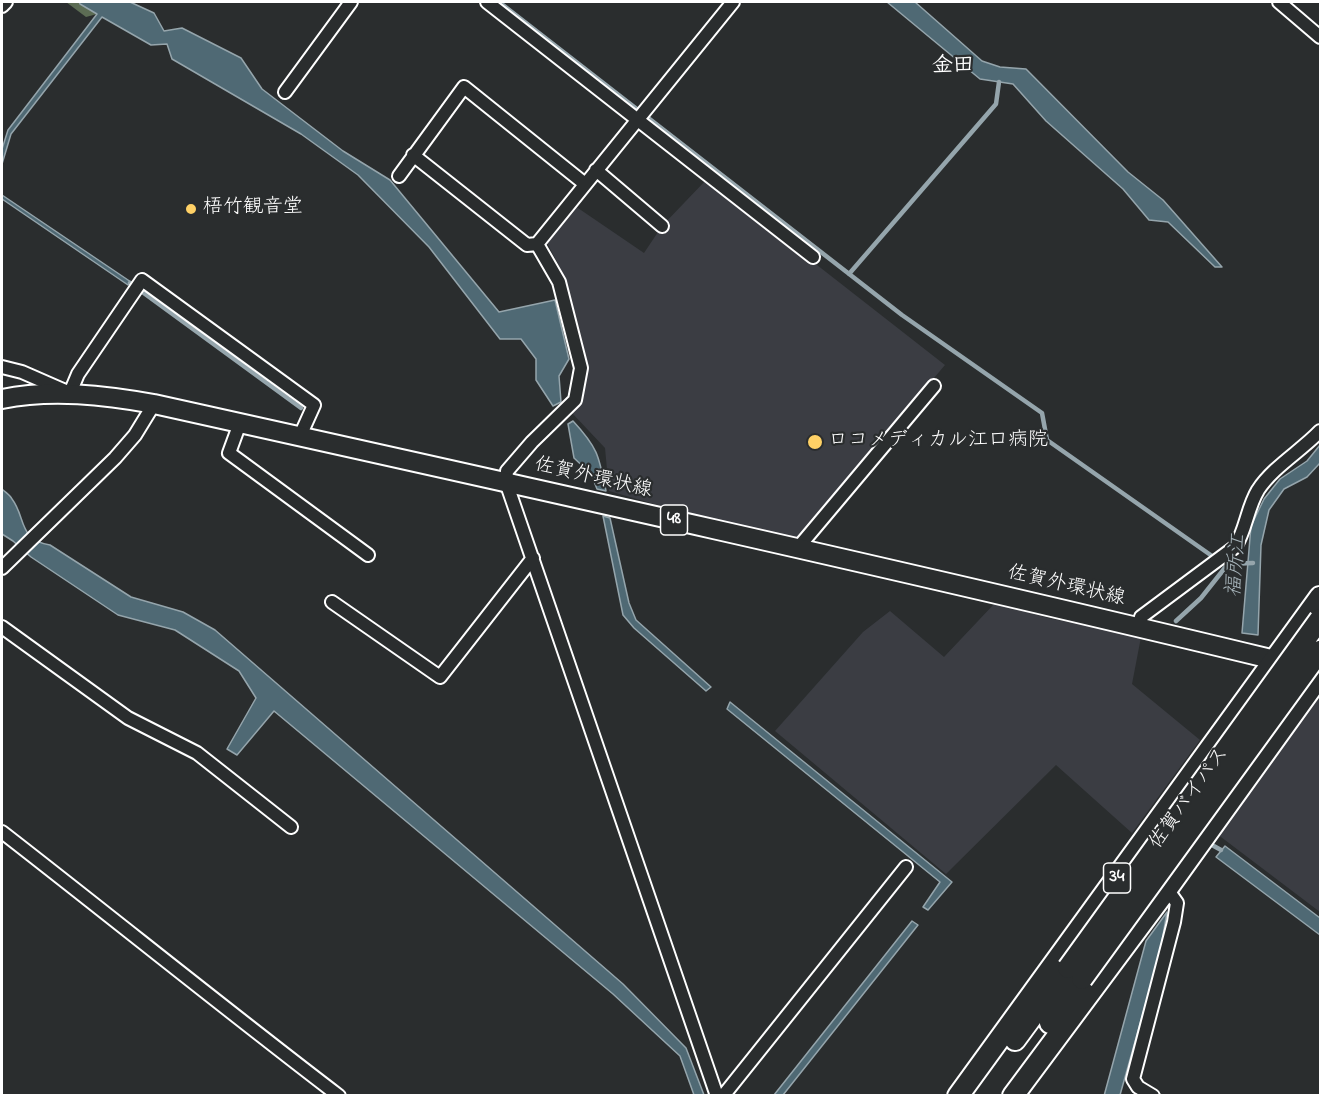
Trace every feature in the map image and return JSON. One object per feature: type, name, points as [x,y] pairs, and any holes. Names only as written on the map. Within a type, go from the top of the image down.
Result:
[{"type":"highway","points":[[1320,597],[1275,660],[1320,670]]},
{"type":"highway","name":"佐賀バイパス","points":[[998,1095],[1075,974],[1320,619]]},
{"type":"highway","name":"佐賀バイパス","points":[[974,1095],[1075,974],[1320,651]]},
{"type":"highway","name":"34","points":[[958,1095],[1275,660]]},
{"type":"highway","name":"34","points":[[1013,1095],[1167,890],[1320,676]]},
{"type":"main road","name":"佐賀外環状線","points":[[2,399],[70,393],[112,396],[154,404],[506,482],[1275,660]]},
{"type":"street","points":[[2,6],[6,2]]},
{"type":"street","points":[[285,92],[351,2]]},
{"type":"street","points":[[487,2],[813,257]]},
{"type":"street","points":[[414,155],[527,245],[537,244],[733,2]]},
{"type":"street","points":[[1279,2],[1320,37]]},
{"type":"street","points":[[399,176],[464,87],[585,184]]},
{"type":"street","points":[[597,170],[662,226]]},
{"type":"street","points":[[537,244],[559,282],[581,368],[575,400],[507,471],[506,482],[717,1095]]},
{"type":"street","points":[[2,367],[22,372],[70,393],[78,374],[142,280],[314,405],[300,436]]},
{"type":"street","points":[[797,549],[933,386]]},
{"type":"street","points":[[2,568],[116,458],[135,435],[154,404]]},
{"type":"street","points":[[240,423],[229,453],[368,555]]},
{"type":"street","points":[[1138,627],[1141,617],[1234,548],[1241,538],[1250,508],[1259,489],[1270,475],[1320,431]]},
{"type":"street","points":[[332,602],[440,677],[533,558]]},
{"type":"street","points":[[2,627],[128,718],[197,753],[291,827]]},
{"type":"street","points":[[2,832],[140,938],[260,1036],[339,1095]]},
{"type":"street","points":[[723,1095],[906,867]]},
{"type":"street","points":[[1153,1095],[1138,1087],[1133,1079],[1174,922],[1177,903],[1167,890]]},
{"type":"shaded area","points":[[707,179],[945,365],[797,540],[682,512],[609,491],[605,448],[572,413],[581,401],[588,367],[565,277],[546,241],[575,206],[644,253],[662,226]]},
{"type":"shaded area","points":[[995,603],[1048,618],[1141,637],[1132,684],[1200,740],[1132,833],[1056,765],[946,874],[775,731],[863,632],[890,611],[944,657]]},
{"type":"shaded area","points":[[1320,695],[1320,912],[1217,834],[1313,700]]},
{"type":"green space","points":[[66,2],[79,2],[97,14],[86,17]]},
{"type":"water","points":[[79,2],[130,2],[154,13],[164,31],[182,28],[241,58],[262,89],[343,151],[390,180],[499,312],[555,300],[569,359],[559,376],[561,402],[553,406],[536,380],[536,359],[521,339],[500,339],[429,247],[358,175],[301,134],[172,59],[167,44],[151,45],[102,17],[11,134],[2,164],[2,149],[8,130],[97,14]]},
{"type":"water","points":[[887,2],[915,2],[982,61],[1000,67],[1026,69],[1128,172],[1163,200],[1222,267],[1215,267],[1168,222],[1149,220],[1123,189],[1046,121],[1013,84],[980,79]]},
{"type":"water","points":[[2,195],[131,282],[128,285],[2,199]]},
{"type":"water","points":[[573,421],[593,446],[606,491],[597,489],[591,474],[574,458],[568,424]]},
{"type":"water","points":[[1320,445],[1320,463],[1307,477],[1284,489],[1269,510],[1261,545],[1258,635],[1242,633],[1251,526],[1264,499],[1280,479],[1307,461]]},
{"type":"water","points":[[2,489],[10,496],[24,527],[33,538],[50,545],[131,597],[183,612],[215,630],[623,984],[686,1048],[704,1095],[694,1095],[680,1056],[613,994],[274,711],[237,755],[227,749],[256,698],[239,671],[175,630],[118,615],[31,557],[2,534]]},
{"type":"water","points":[[603,516],[610,518],[629,603],[636,620],[711,687],[706,691],[634,628],[623,615]]},
{"type":"water","points":[[730,702],[952,882],[928,910],[923,907],[940,882],[727,709]]},
{"type":"water","points":[[1225,846],[1320,918],[1320,935],[1216,857]]},
{"type":"water","points":[[1167,912],[1160,953],[1120,1095],[1104,1096],[1146,941]]},
{"type":"water","points":[[912,921],[918,925],[783,1095],[774,1095]]},
{"type":"waterway","points":[[499,2],[902,315],[1042,413],[1047,440],[1212,556]]},
{"type":"waterway","points":[[849,274],[996,104],[999,82]]},
{"type":"waterway","points":[[130,283],[301,408]]},
{"type":"waterway","name":"福所江","points":[[1176,621],[1201,598],[1228,564],[1253,563]]},
{"type":"waterway","points":[[1212,845],[1221,850]]},
{"type":"place","name":"梧竹観音堂","points":[[191,209]]},
{"type":"place","name":"ロコメディカル江口病院","points":[[815,442]]},
{"type":"district","name":"金田","points":[[953,68]]}]
